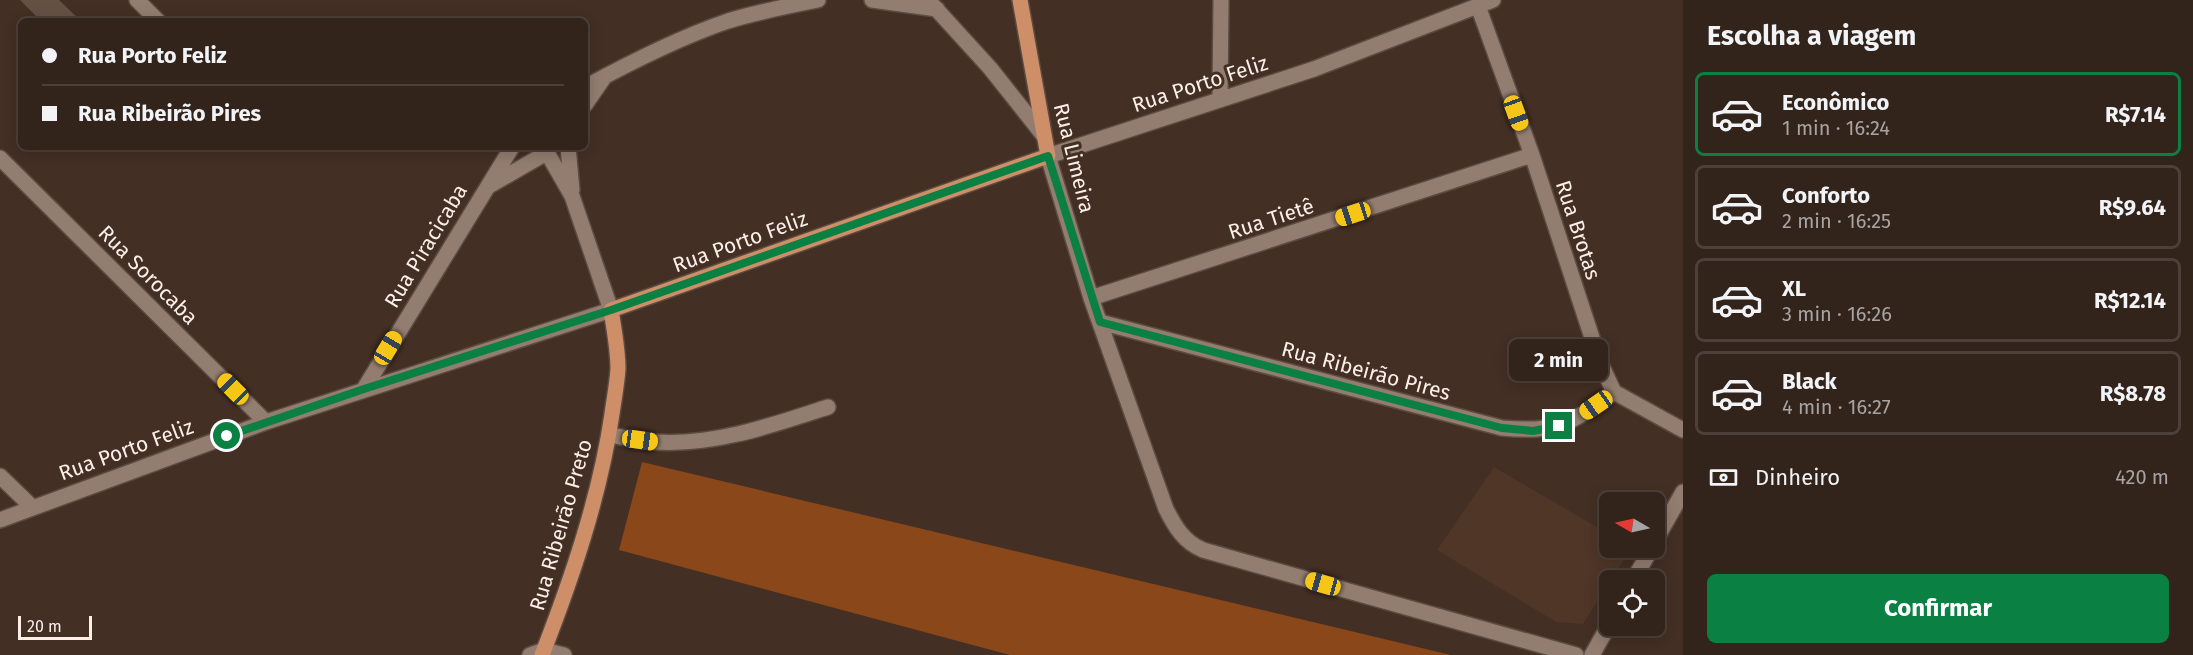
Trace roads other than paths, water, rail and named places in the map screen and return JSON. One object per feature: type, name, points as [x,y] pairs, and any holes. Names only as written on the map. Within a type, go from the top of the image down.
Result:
[{"type":"main road","name":"Rua Limeira","points":[[1020,0],[1048,156]]},
{"type":"main road","name":"Rua Porto Feliz","points":[[611,310],[1048,156]]},
{"type":"main road","name":"Rua Ribeirão Preto","points":[[539,653],[573,571],[595,495],[609,435],[618,370],[611,310]]},
{"type":"street","points":[[137,0],[155,18]]},
{"type":"street","points":[[588,85],[684,37],[772,5],[818,0]]},
{"type":"street","points":[[823,0],[830,0]]},
{"type":"street","points":[[872,0],[933,5],[990,68],[1044,136]]},
{"type":"street","points":[[1220,98],[1221,0]]},
{"type":"street","name":"Rua Porto Feliz","points":[[1048,156],[1314,69],[1492,0]]},
{"type":"street","name":"Rua Brotas","points":[[1478,6],[1532,155],[1600,362],[1614,392]]},
{"type":"street","points":[[588,101],[604,77]]},
{"type":"street","name":"Rua Piracicaba","points":[[364,389],[510,150]]},
{"type":"street","points":[[533,150],[545,156]]},
{"type":"street","name":"Rua Piracicaba","points":[[486,187],[545,156],[556,154],[562,150]]},
{"type":"street","name":"Rua Ribeirão Preto","points":[[566,150],[572,196],[611,310]]},
{"type":"street","name":"Rua Tietê","points":[[1091,298],[1532,155]]},
{"type":"street","name":"Rua Ribeirão Preto","points":[[545,156],[572,196]]},
{"type":"street","name":"Rua Limeira","points":[[1048,156],[1091,298],[1166,509],[1176,528],[1193,546],[1576,655]]},
{"type":"street","name":"Rua Sorocaba","points":[[0,158],[266,422]]},
{"type":"street","name":"Rua Porto Feliz","points":[[0,520],[266,422],[611,310]]},
{"type":"street","name":"Rua Ribeirão Pires","points":[[1100,322],[1502,428],[1533,431],[1559,426],[1578,418],[1614,392]]},
{"type":"street","points":[[1614,392],[1683,430]]},
{"type":"street","points":[[609,435],[656,442],[694,441],[731,436],[828,407]]},
{"type":"street","points":[[0,476],[32,507]]},
{"type":"street","points":[[1665,524],[1683,492]]},
{"type":"street","points":[[1592,655],[1603,636]]},
{"type":"street","points":[[539,653],[564,655]]}]
